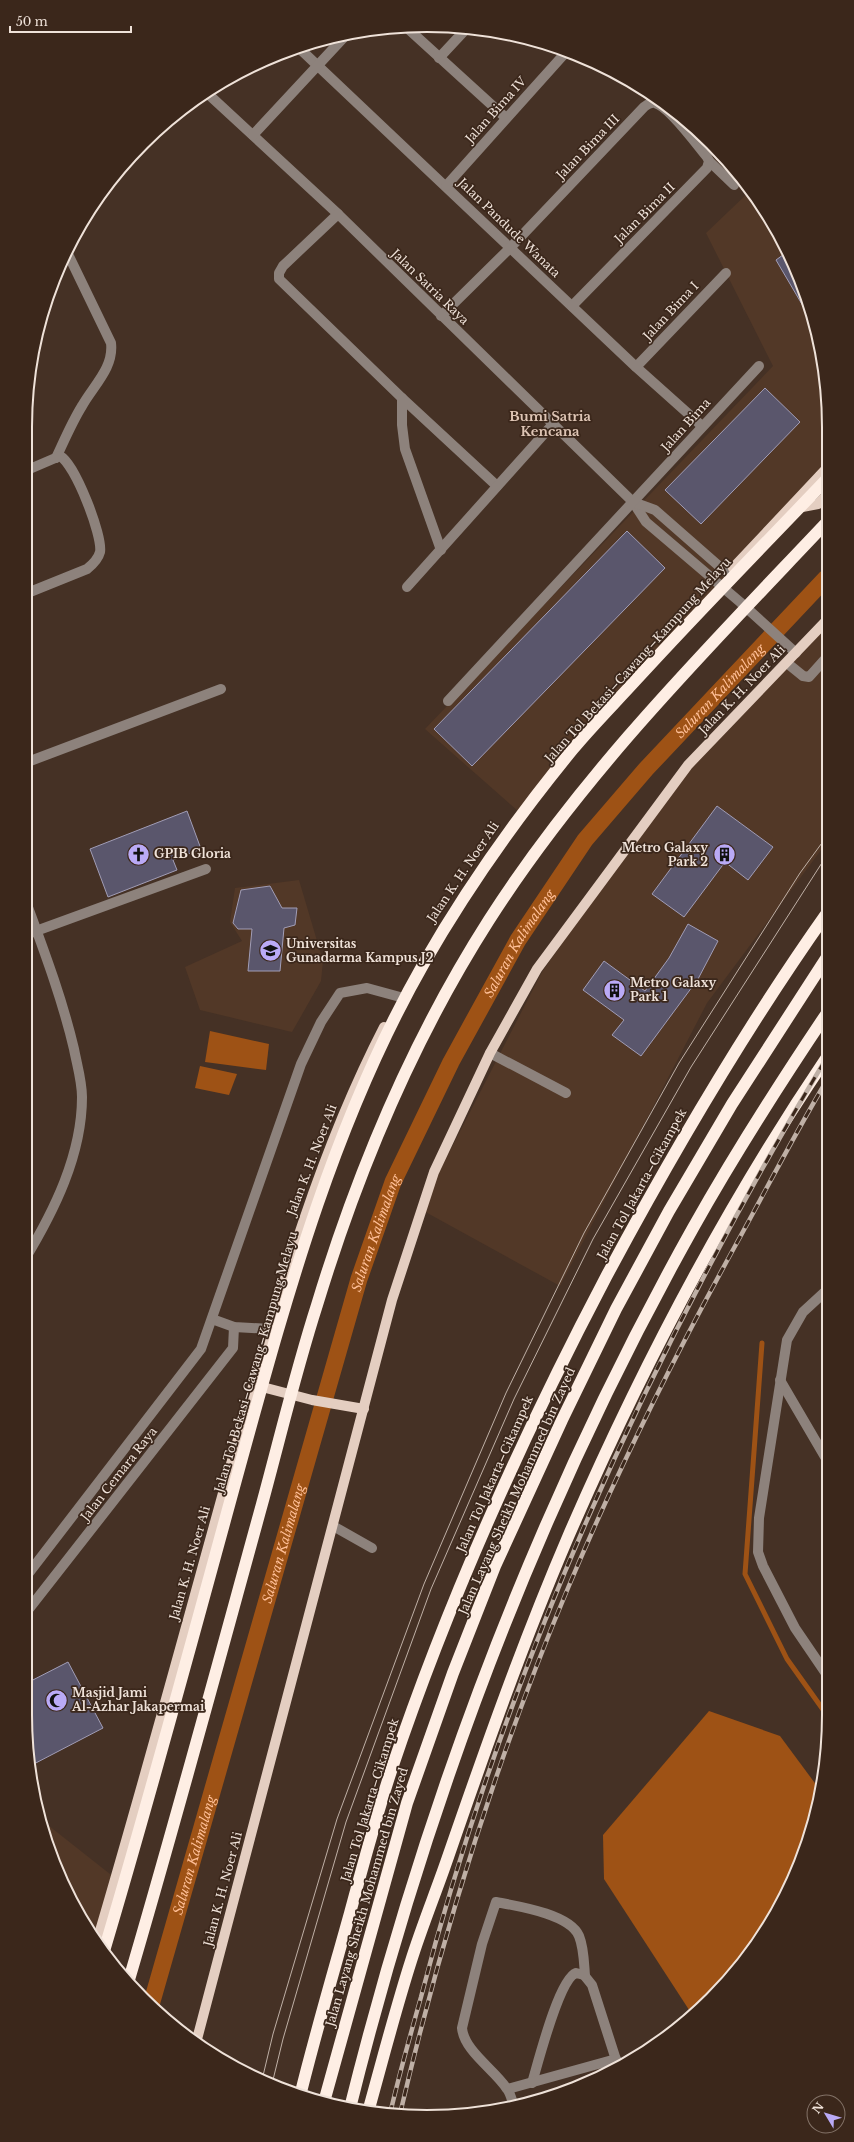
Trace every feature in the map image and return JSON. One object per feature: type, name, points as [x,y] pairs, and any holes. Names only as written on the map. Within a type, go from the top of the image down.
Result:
[{"type":"highway","name":"Jalan Tol Bekasi–Cawang–Kampung Melayu","points":[[106,1944],[140,1830],[288,1293],[326,1177],[372,1065],[427,957],[470,888],[538,794],[574,748],[685,626],[822,484]]},
{"type":"highway","points":[[130,1975],[159,1879],[317,1304],[357,1188],[394,1094],[435,1014],[488,922],[543,841],[603,765],[703,654],[822,527]]},
{"type":"highway","name":"Jalan Tol Jakarta–Cikampek","points":[[302,2090],[391,1770],[438,1642],[472,1558],[568,1350],[650,1196],[720,1076],[822,921]]},
{"type":"highway","name":"Jalan Layang Sheikh Mohammed bin Zayed","points":[[325,2097],[407,1803],[452,1673],[496,1566],[562,1420],[613,1316],[669,1211],[732,1104],[822,965]]},
{"type":"highway","points":[[351,2102],[365,2046],[410,1891],[454,1760],[539,1542],[578,1453],[631,1344],[693,1228],[740,1148],[822,1021]]},
{"type":"highway","points":[[370,2106],[411,1961],[486,1745],[529,1632],[568,1536],[649,1367],[708,1252],[799,1099],[822,1064]]},
{"type":"main road","name":"Jalan K. H. Noer Ali","points":[[99,1934],[301,1222],[337,1128],[366,1061],[400,997],[467,885],[524,806],[572,744],[718,584],[822,473]]},
{"type":"main road","points":[[787,510],[818,504],[822,500]]},
{"type":"main road","name":"Jalan K. H. Noer Ali","points":[[198,2036],[392,1300],[420,1209],[434,1172],[490,1053],[537,969],[688,765],[822,625]]},
{"type":"main road","points":[[254,1385],[312,1400],[364,1409]]},
{"type":"street","points":[[412,33],[506,118]]},
{"type":"street","points":[[439,58],[462,34]]},
{"type":"street","points":[[252,135],[339,42]]},
{"type":"street","name":"Jalan Pandude Wanata","points":[[303,52],[636,367],[702,426]]},
{"type":"street","name":"Jalan Bima IV","points":[[446,186],[562,56]]},
{"type":"street","name":"Jalan Satria Raya","points":[[211,97],[338,214],[633,502],[646,522],[740,602],[796,653]]},
{"type":"street","name":"Jalan Bima III","points":[[510,248],[647,105],[651,103]]},
{"type":"street","name":"Jalan Bima III","points":[[674,120],[688,134],[709,161]]},
{"type":"street","points":[[709,161],[734,185]]},
{"type":"street","name":"Jalan Bima II","points":[[572,306],[702,174],[707,168],[709,161]]},
{"type":"street","points":[[338,214],[283,266],[279,273],[279,277],[402,398],[497,486]]},
{"type":"street","points":[[441,316],[510,248]]},
{"type":"street","points":[[56,458],[82,405],[106,370],[112,355],[111,343],[70,258]]},
{"type":"street","name":"Jalan Bima I","points":[[636,367],[726,273]]},
{"type":"street","name":"Jalan Bima","points":[[448,701],[759,366]]},
{"type":"street","points":[[402,398],[402,425],[405,449],[441,550]]},
{"type":"street","points":[[408,587],[553,424]]},
{"type":"street","points":[[32,468],[60,456],[64,458],[74,474],[95,524],[100,552],[93,564],[87,569],[32,591]]},
{"type":"street","name":"Jalan Satria Raya","points":[[633,502],[655,510],[728,574]]},
{"type":"street","points":[[787,662],[803,676],[808,676],[822,662]]},
{"type":"street","points":[[32,760],[222,689]]},
{"type":"street","points":[[32,932],[206,869]]},
{"type":"street","points":[[32,917],[68,1023],[80,1077],[82,1097],[80,1121],[66,1176],[51,1211],[32,1246]]},
{"type":"street","name":"Jalan Cemara Raya","points":[[32,1569],[201,1349],[301,1064],[321,1022],[340,993],[368,988],[400,997]]},
{"type":"street","points":[[490,1053],[566,1093]]},
{"type":"street","points":[[822,1295],[803,1312],[791,1330],[783,1358],[775,1423],[758,1518],[758,1552],[772,1584],[795,1628],[822,1668]]},
{"type":"street","points":[[212,1319],[234,1327],[270,1329]]},
{"type":"street","name":"Jalan Cemara Raya","points":[[32,1605],[232,1348],[234,1327]]},
{"type":"street","points":[[780,1380],[822,1452]]},
{"type":"street","points":[[333,1526],[372,1548]]},
{"type":"street","points":[[512,2100],[508,2089],[468,2044],[462,2034],[462,2028],[482,1944],[496,1902],[543,1913],[571,1926],[580,1939],[585,1976],[592,1985],[597,1997],[616,2061]]},
{"type":"street","points":[[532,2082],[559,1996],[566,1981],[576,1973],[585,1976]]},
{"type":"street","points":[[508,2089],[532,2082],[610,2065]]},
{"type":"shaded area","points":[[746,195],[769,230],[781,252],[792,276],[809,325],[819,375],[822,427],[822,473],[519,812],[425,729],[773,366],[706,233]]},
{"type":"shaded area","points":[[822,626],[822,849],[707,1003],[560,1286],[420,1209],[542,972],[688,765]]},
{"type":"shaded area","name":"Universitas Gunadarma Kampus J2","points":[[299,880],[323,961],[321,981],[292,1032],[200,1010],[185,967],[242,941],[230,922],[235,888]]},
{"type":"shaded area","points":[[210,1031],[269,1044],[266,1070],[205,1062]]},
{"type":"shaded area","points":[[200,1066],[237,1074],[229,1095],[195,1088]]},
{"type":"shaded area","points":[[709,1711],[780,1736],[816,1784],[809,1817],[801,1842],[792,1866],[769,1912],[740,1955],[724,1975],[689,2010],[604,1879],[603,1835]]},
{"type":"shaded area","points":[[47,1825],[115,1878],[99,1934],[73,1890],[62,1866]]},
{"type":"building","points":[[782,255],[803,306],[776,260]]},
{"type":"building","points":[[765,388],[800,422],[701,524],[665,490]]},
{"type":"building","points":[[627,531],[665,568],[472,766],[434,729]]},
{"type":"building","name":"Metro Galaxy Park 2","points":[[717,806],[773,847],[748,880],[725,862],[684,917],[652,894]]},
{"type":"building","name":"GPIB Gloria","points":[[187,811],[201,849],[173,860],[177,870],[108,897],[90,849]]},
{"type":"building","points":[[270,886],[282,908],[297,908],[295,925],[284,928],[280,971],[248,971],[252,929],[238,929],[233,923],[241,890]]},
{"type":"building","name":"Metro Galaxy Park 1","points":[[688,924],[718,941],[698,979],[641,1056],[612,1035],[624,1020],[583,990],[604,961],[645,991],[669,958]]},
{"type":"building","name":"Masjid Jami Al-Azhar Jakapermai","points":[[68,1662],[103,1728],[35,1764],[32,1680]]},
{"type":"waterway","name":"Saluran Kalimalang","points":[[153,1999],[359,1279],[393,1182],[451,1062],[518,940],[585,840],[646,769],[822,582]]},
{"type":"waterway","points":[[762,1343],[745,1574],[787,1659],[822,1708]]},
{"type":"tram line","points":[[263,2074],[273,2034],[337,1819],[424,1584],[506,1393],[584,1233],[679,1063],[800,873],[822,843]]},
{"type":"tram line","points":[[273,2079],[283,2039],[346,1822],[431,1589],[514,1399],[593,1239],[691,1067],[822,863]]},
{"type":"railway","points":[[391,2108],[456,1873],[496,1751],[541,1631],[590,1512],[644,1396],[701,1281],[763,1168],[822,1066]]},
{"type":"railway","points":[[401,2109],[434,1980],[473,1847],[518,1716],[568,1588],[606,1501],[646,1416],[711,1290],[822,1089]]},
{"type":"place","name":"GPIB Gloria","points":[[139,854]]},
{"type":"place","name":"Metro Galaxy Park 2","points":[[724,855]]},
{"type":"place","name":"Universitas Gunadarma Kampus J2","points":[[270,951]]},
{"type":"place","name":"Metro Galaxy Park 1","points":[[614,990]]},
{"type":"place","name":"Masjid Jami Al-Azhar Jakapermai","points":[[57,1700]]},
{"type":"district","name":"Bumi Satria Kencana","points":[[550,424]]}]
